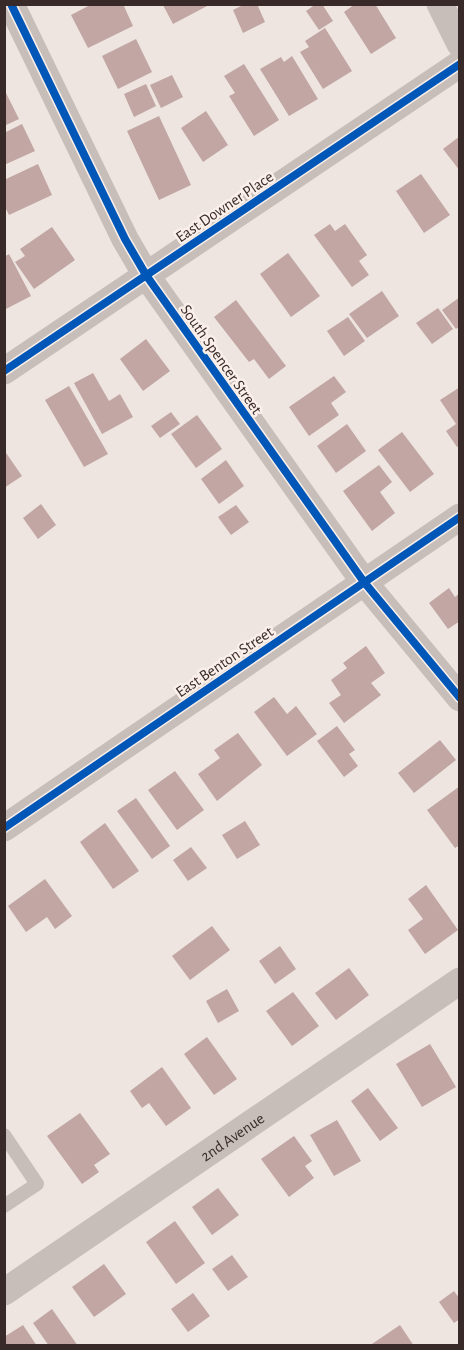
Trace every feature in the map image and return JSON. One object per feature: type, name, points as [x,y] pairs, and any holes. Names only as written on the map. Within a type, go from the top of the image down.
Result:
[{"type":"street","name":"South Spencer Street","points":[[11,4],[125,239],[146,275],[364,582],[459,698]]},
{"type":"street","points":[[440,4],[459,44]]},
{"type":"street","name":"East Downer Place","points":[[4,371],[459,64]]},
{"type":"street","name":"East Benton Street","points":[[4,828],[459,517]]},
{"type":"street","name":"2nd Avenue","points":[[4,1292],[459,981]]},
{"type":"lane","points":[[4,1135],[37,1184],[4,1206]]},
{"type":"building","points":[[92,4],[123,4],[133,26],[88,48],[71,15]]},
{"type":"building","points":[[245,4],[257,4],[265,22],[243,33],[233,10]]},
{"type":"building","points":[[316,4],[322,4],[333,21],[319,30],[306,11]]},
{"type":"building","points":[[355,4],[375,4],[396,38],[371,54],[344,12]]},
{"type":"building","points":[[163,5],[209,5],[173,24]]},
{"type":"building","points":[[325,28],[352,71],[323,89],[300,52],[309,47],[305,41]]},
{"type":"building","points":[[136,39],[152,72],[118,89],[102,56]]},
{"type":"building","points":[[292,56],[318,99],[289,116],[260,69],[281,57],[284,62]]},
{"type":"building","points":[[244,64],[279,120],[254,136],[229,96],[235,93],[224,76]]},
{"type":"building","points":[[172,75],[183,97],[161,108],[150,85]]},
{"type":"building","points":[[146,84],[156,106],[134,117],[124,94]]},
{"type":"building","points":[[6,93],[19,119],[4,126],[4,94]]},
{"type":"building","points":[[206,111],[228,145],[203,162],[181,128]]},
{"type":"building","points":[[159,116],[191,185],[159,200],[127,131]]},
{"type":"building","points":[[22,124],[35,151],[4,165],[4,133]]},
{"type":"building","points":[[460,136],[460,171],[443,149]]},
{"type":"building","points":[[38,164],[52,195],[9,215],[4,205],[4,180]]},
{"type":"building","points":[[421,174],[450,215],[424,233],[396,191]]},
{"type":"building","points":[[330,224],[335,231],[345,224],[367,255],[359,261],[369,275],[352,287],[314,235]]},
{"type":"building","points":[[52,227],[75,260],[34,289],[15,262],[25,256],[20,249]]},
{"type":"building","points":[[288,253],[320,296],[291,317],[260,274]]},
{"type":"building","points":[[9,254],[31,296],[4,310],[4,257]]},
{"type":"building","points":[[382,291],[399,316],[367,338],[349,314]]},
{"type":"building","points":[[460,297],[460,326],[456,329],[442,310]]},
{"type":"building","points":[[236,300],[286,366],[269,379],[254,359],[249,362],[214,317]]},
{"type":"building","points":[[438,308],[453,329],[432,344],[416,323]]},
{"type":"building","points":[[348,317],[365,341],[344,356],[327,331]]},
{"type":"building","points":[[146,339],[170,371],[143,391],[120,359]]},
{"type":"building","points":[[93,373],[109,401],[120,394],[133,417],[102,434],[74,383]]},
{"type":"building","points":[[334,376],[346,392],[331,403],[339,415],[309,436],[289,407]]},
{"type":"building","points":[[69,386],[108,454],[84,467],[45,400]]},
{"type":"building","points":[[460,387],[460,445],[457,447],[446,431],[456,424],[440,400]]},
{"type":"building","points":[[171,412],[180,424],[160,438],[151,426]]},
{"type":"building","points":[[197,415],[222,449],[196,468],[171,434]]},
{"type":"building","points":[[347,424],[366,451],[336,473],[317,446]]},
{"type":"building","points":[[402,432],[434,474],[410,492],[378,450]]},
{"type":"building","points":[[4,450],[22,476],[4,488]]},
{"type":"building","points":[[226,460],[244,486],[219,504],[201,479]]},
{"type":"building","points":[[379,465],[392,482],[380,492],[395,513],[372,531],[343,491]]},
{"type":"building","points":[[41,504],[56,525],[38,539],[23,518]]},
{"type":"building","points":[[236,505],[249,522],[231,535],[218,517]]},
{"type":"building","points":[[449,588],[455,597],[460,593],[460,621],[448,629],[429,603]]},
{"type":"building","points":[[366,646],[385,673],[371,683],[381,695],[344,723],[329,703],[341,695],[331,680],[347,668],[343,663]]},
{"type":"building","points":[[274,697],[287,714],[296,706],[317,734],[287,756],[254,712]]},
{"type":"building","points":[[337,726],[355,750],[349,754],[358,766],[344,777],[317,741]]},
{"type":"building","points":[[238,733],[262,765],[217,801],[198,774],[220,758],[214,750]]},
{"type":"building","points":[[440,740],[456,760],[414,793],[398,773]]},
{"type":"building","points":[[175,771],[204,810],[177,830],[148,790]]},
{"type":"building","points":[[460,786],[460,845],[455,848],[427,810]]},
{"type":"building","points":[[136,798],[170,846],[152,859],[117,811]]},
{"type":"building","points":[[245,821],[260,845],[237,859],[222,835]]},
{"type":"building","points":[[105,823],[139,871],[113,889],[80,842]]},
{"type":"building","points":[[191,847],[207,868],[188,881],[173,860]]},
{"type":"building","points":[[45,879],[72,916],[55,929],[47,917],[26,932],[8,906]]},
{"type":"building","points":[[426,885],[458,930],[425,954],[408,930],[423,919],[408,899]]},
{"type":"building","points":[[212,926],[230,950],[190,980],[172,956]]},
{"type":"building","points":[[280,946],[296,969],[275,984],[259,961]]},
{"type":"building","points":[[349,968],[369,995],[336,1020],[315,993]]},
{"type":"building","points":[[227,989],[239,1011],[218,1023],[206,1001]]},
{"type":"building","points":[[293,992],[319,1026],[292,1046],[266,1011]]},
{"type":"building","points":[[207,1037],[237,1079],[214,1095],[184,1054]]},
{"type":"building","points":[[430,1044],[456,1087],[422,1107],[396,1064]]},
{"type":"building","points":[[162,1067],[191,1108],[166,1126],[149,1103],[142,1108],[130,1091]]},
{"type":"building","points":[[368,1088],[398,1128],[380,1141],[351,1101]]},
{"type":"building","points":[[80,1113],[110,1154],[94,1165],[99,1172],[82,1184],[47,1136]]},
{"type":"building","points":[[337,1120],[361,1161],[334,1176],[310,1135]]},
{"type":"building","points":[[294,1136],[312,1161],[305,1166],[314,1178],[289,1197],[261,1159]]},
{"type":"building","points":[[218,1188],[239,1215],[212,1235],[192,1207]]},
{"type":"building","points":[[175,1221],[205,1263],[176,1284],[146,1242]]},
{"type":"building","points":[[232,1255],[248,1277],[228,1291],[212,1269]]},
{"type":"building","points":[[104,1264],[126,1294],[94,1317],[72,1287]]},
{"type":"building","points":[[454,1291],[460,1299],[460,1319],[454,1323],[439,1302]]},
{"type":"building","points":[[193,1293],[210,1316],[188,1332],[171,1309]]},
{"type":"building","points":[[52,1309],[78,1346],[49,1346],[33,1323]]},
{"type":"building","points":[[23,1325],[37,1346],[4,1346],[4,1337]]},
{"type":"building","points":[[400,1325],[414,1346],[369,1346]]},
{"type":"cycle path","points":[[11,4],[125,239],[146,275],[364,582],[460,698]]},
{"type":"cycle path","points":[[4,371],[460,64]]},
{"type":"cycle path","points":[[4,828],[460,517]]}]
